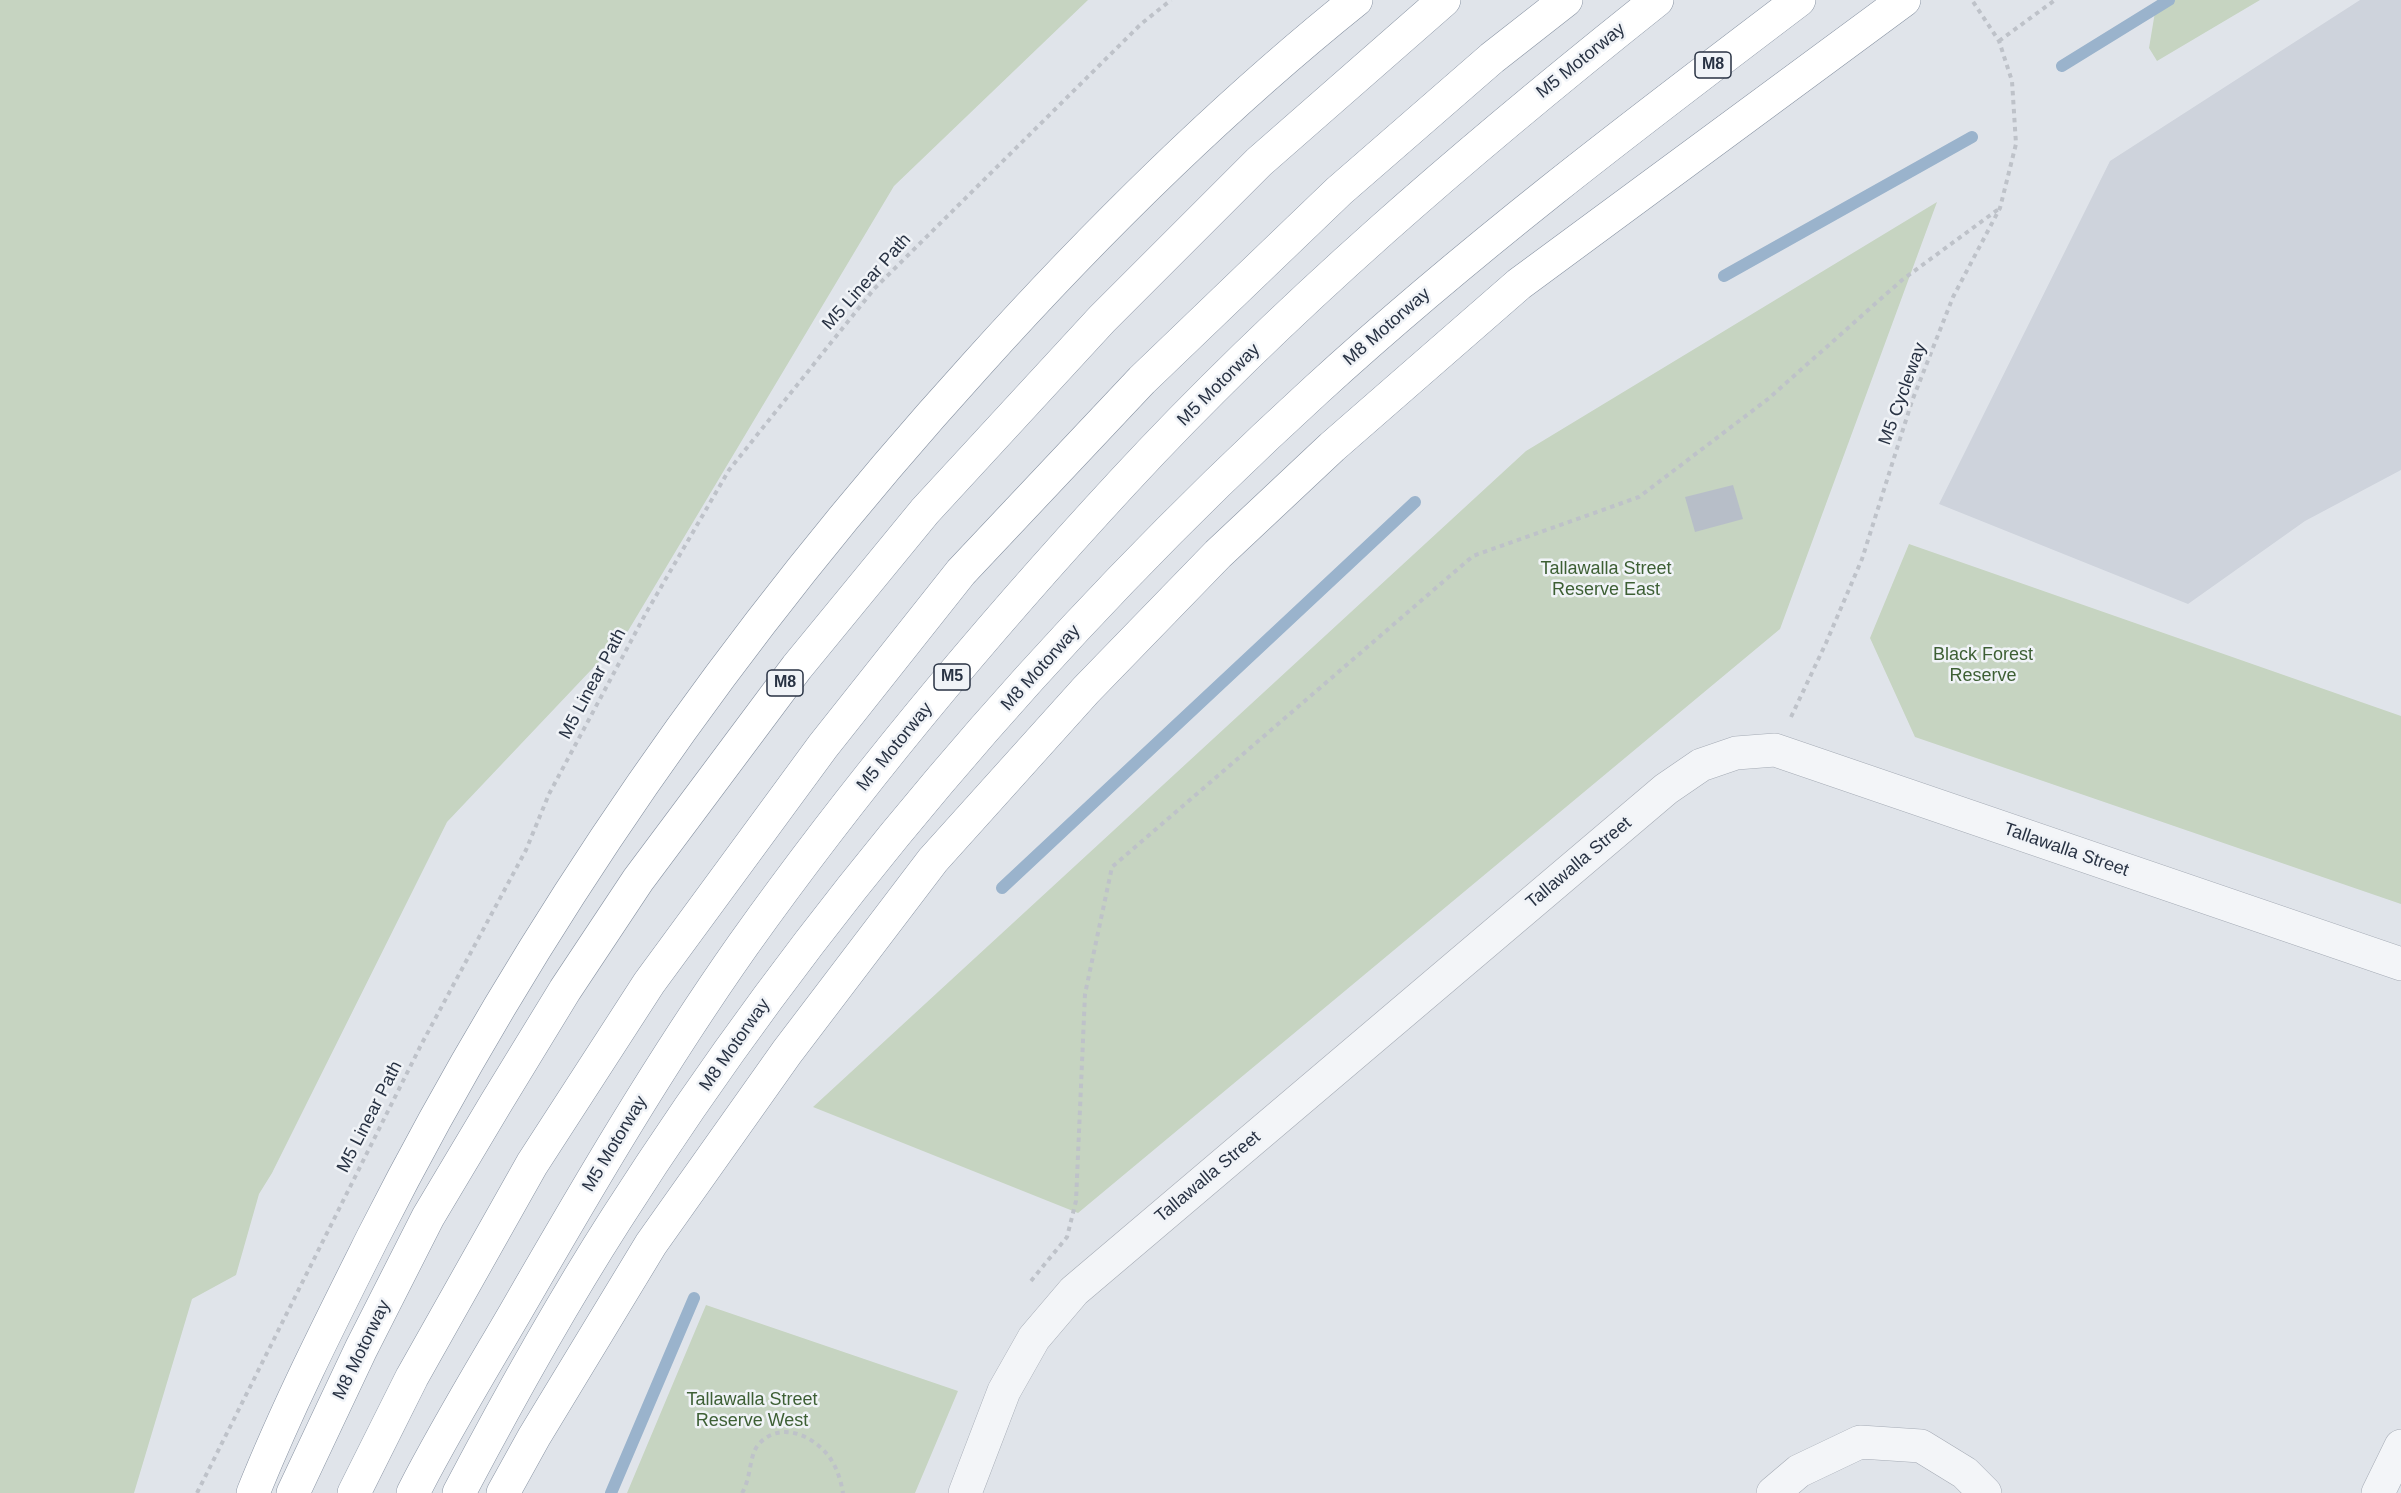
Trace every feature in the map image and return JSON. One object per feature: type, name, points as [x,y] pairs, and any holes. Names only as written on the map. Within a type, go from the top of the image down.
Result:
[{"type":"highway","points":[[254,1493],[330,1324],[402,1182],[518,977],[639,789],[767,612],[897,451],[1027,308],[1131,202],[1303,43],[1356,0]]},
{"type":"highway","name":"M8 Motorway","points":[[293,1493],[361,1349],[428,1217],[502,1093],[565,990],[638,880],[797,667],[925,511],[1102,319],[1259,162],[1444,0]]},
{"type":"highway","points":[[354,1493],[412,1377],[532,1164],[649,983],[823,746],[961,572],[1142,380],[1339,191],[1492,58],[1566,0]]},
{"type":"highway","name":"M5 Motorway","points":[[412,1493],[555,1242],[658,1073],[704,1004],[743,946],[863,786],[984,637],[1126,478],[1264,339],[1348,260],[1532,100],[1657,0]]},
{"type":"highway","name":"M8 Motorway","points":[[459,1493],[519,1381],[615,1220],[720,1064],[807,945],[878,854],[1034,674],[1183,516],[1316,390],[1453,268],[1626,130],[1799,0]]},
{"type":"highway","points":[[504,1493],[534,1437],[651,1244],[787,1052],[933,860],[1086,690],[1218,554],[1324,454],[1519,284],[1904,0]]},
{"type":"street","name":"Tallawalla Street","points":[[965,1493],[1004,1391],[1034,1338],[1074,1291],[1666,789],[1701,765],[1736,753],[1775,750],[2401,964]]},
{"type":"street","points":[[1773,1493],[1799,1472],[1860,1442],[1921,1446],[1965,1473],[1985,1493]]},
{"type":"street","points":[[2378,1493],[2401,1446]]},
{"type":"path","name":"M5 Linear Path","points":[[197,1493],[422,1045],[526,850],[549,794],[646,613],[729,470],[874,289],[1141,24],[1171,0]]},
{"type":"path","name":"M5 Cycleway","points":[[1775,750],[1826,643],[1862,559],[1912,401],[1953,297],[2000,208],[2016,144],[2012,81],[1999,41],[1972,0]]},
{"type":"path","points":[[1999,41],[2055,0]]},
{"type":"path","points":[[1029,1284],[1067,1237],[1076,1201],[1085,994],[1112,867],[1473,556],[1639,497],[1768,399],[1902,280],[2000,208]]},
{"type":"path","points":[[742,1493],[749,1479],[755,1449],[775,1432],[783,1432],[808,1438],[819,1446],[830,1458],[838,1474],[843,1493]]},
{"type":"shaded area","points":[[2360,0],[2401,0],[2401,470],[2305,521],[2188,604],[1939,504],[2110,161]]},
{"type":"green space","points":[[0,0],[1088,0],[894,186],[628,631],[447,822],[272,1173],[259,1194],[236,1275],[192,1299],[134,1493],[0,1493]]},
{"type":"green space","points":[[2157,0],[2260,0],[2157,61],[2149,48]]},
{"type":"green space","name":"Tallawalla Street Reserve East","points":[[1937,202],[1780,629],[1078,1213],[813,1107],[1526,451]]},
{"type":"green space","name":"Black Forest Reserve","points":[[1909,544],[2401,716],[2401,904],[1915,737],[1870,638]]},
{"type":"green space","name":"Tallawalla Street Reserve West","points":[[706,1305],[958,1391],[915,1493],[627,1493]]},
{"type":"building","points":[[1733,485],[1743,519],[1695,532],[1685,497]]},
{"type":"waterway","points":[[2062,66],[2169,0]]},
{"type":"waterway","points":[[1724,276],[1972,137]]},
{"type":"waterway","points":[[1002,888],[1415,502]]},
{"type":"waterway","points":[[611,1493],[694,1298]]}]
